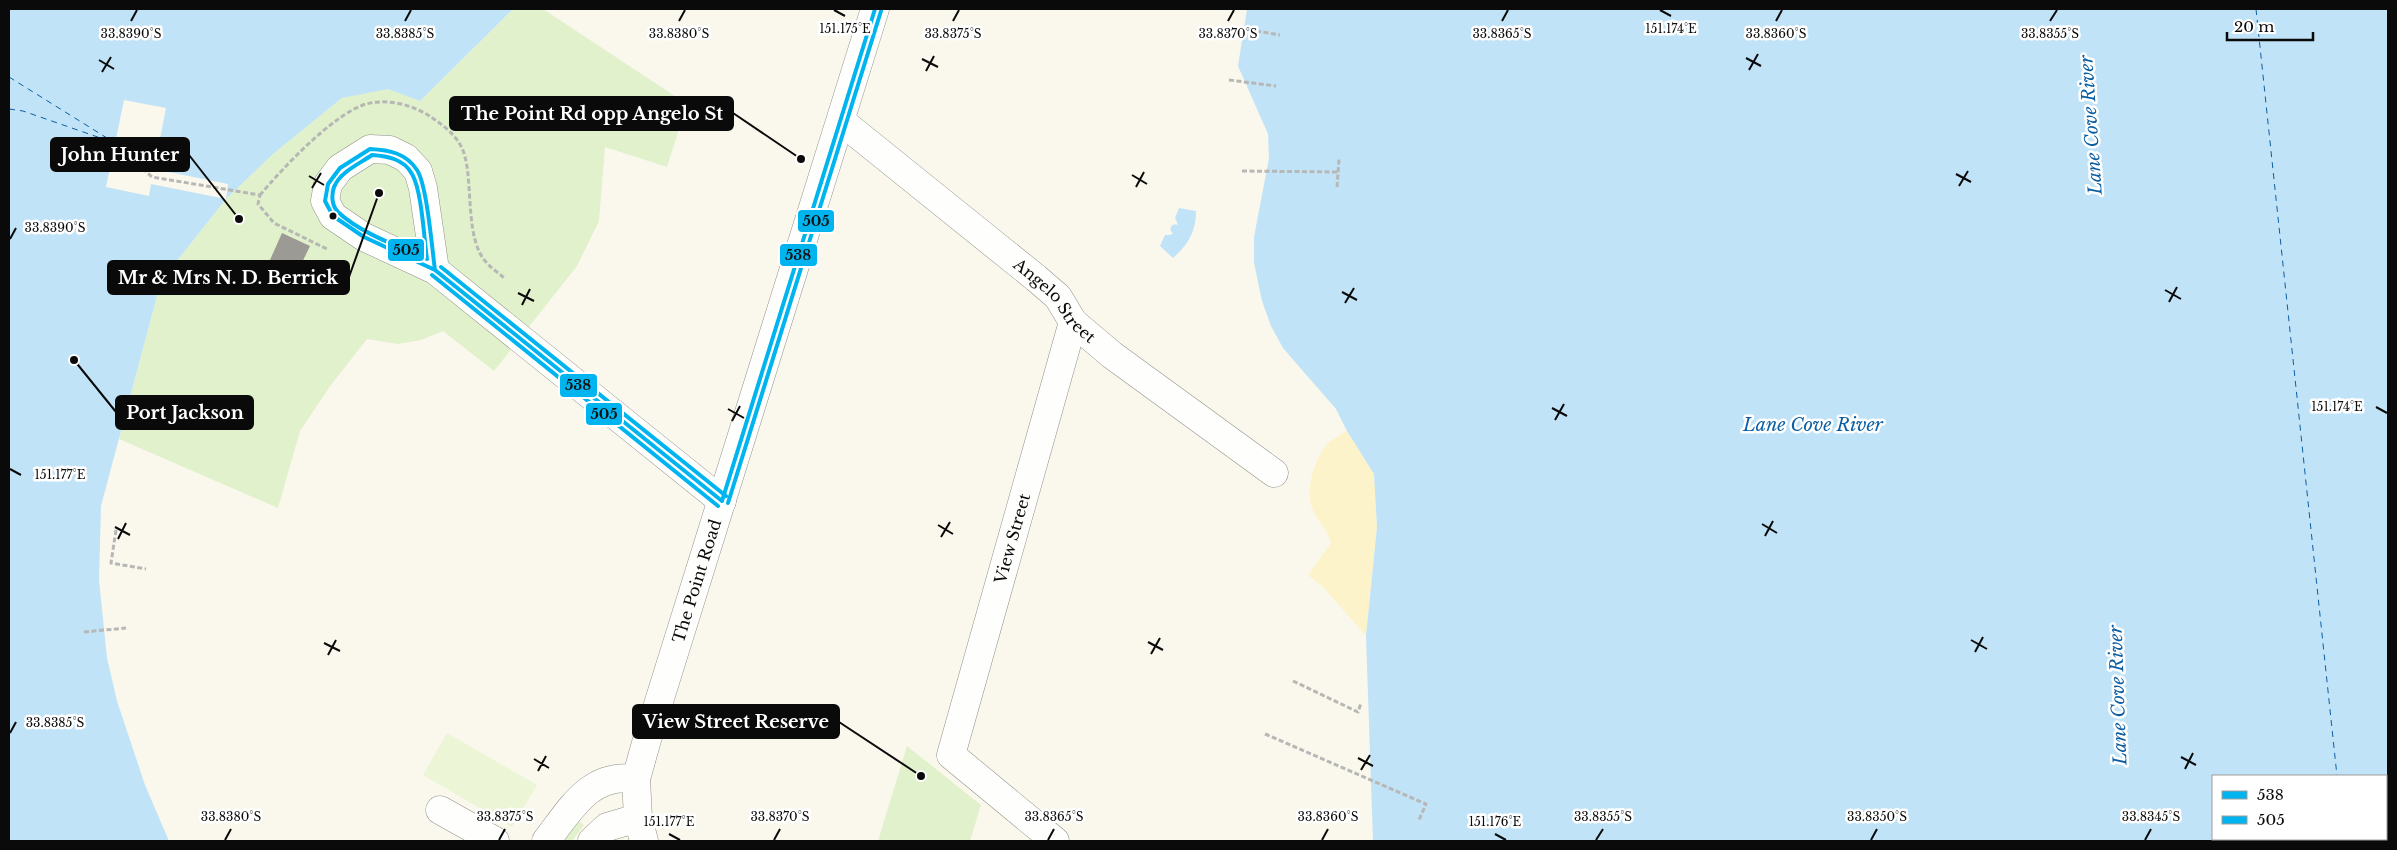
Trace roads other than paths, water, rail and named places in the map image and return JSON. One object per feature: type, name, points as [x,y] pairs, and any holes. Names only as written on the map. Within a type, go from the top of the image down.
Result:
[{"type":"street","name":"The Point Road","points":[[641,830],[636,779],[876,9]]},
{"type":"street","name":"Angelo Street","points":[[840,121],[1058,296],[1073,322],[1112,355],[1274,473]]},
{"type":"street","points":[[435,270],[423,188],[418,171],[406,158],[390,150],[370,149],[340,168],[328,184],[325,201],[333,216],[364,237],[435,270],[722,501]]},
{"type":"street","name":"View Street","points":[[1055,841],[951,755],[1073,322]]},
{"type":"street","points":[[546,841],[580,798],[599,782],[626,777],[636,779]]},
{"type":"street","points":[[440,810],[495,841]]},
{"type":"street","points":[[592,841],[606,827],[641,830]]},
{"type":"water","points":[[9,9],[513,9],[420,101],[388,89],[342,98],[273,154],[226,199],[161,281],[101,506],[99,580],[107,658],[117,701],[145,785],[169,841],[9,841]]},
{"type":"water","name":"Lane Cove River","points":[[1247,9],[2388,9],[2388,841],[1373,841],[1366,636],[1377,527],[1374,474],[1347,431],[1336,409],[1283,348],[1271,326],[1262,301],[1254,263],[1254,237],[1269,158],[1268,134],[1238,66]]},
{"type":"water","points":[[1179,208],[1196,211],[1196,219],[1190,238],[1173,258],[1160,246],[1165,235],[1172,234],[1177,228],[1178,225],[1175,218]]},
{"type":"place","name":"The Point Rd opp Angelo St","points":[[801,159]]},
{"type":"place","name":"Mr & Mrs N. D. Berrick","points":[[379,193]]},
{"type":"place","name":"John Hunter","points":[[239,219]]},
{"type":"place","name":"Port Jackson","points":[[74,360]]},
{"type":"place","name":"View Street Reserve","points":[[921,776]]}]
